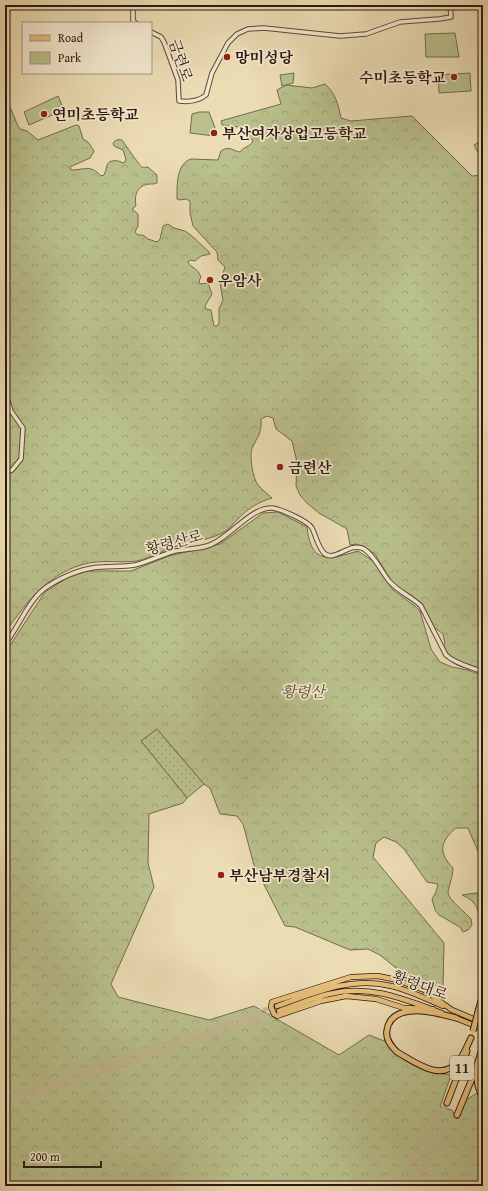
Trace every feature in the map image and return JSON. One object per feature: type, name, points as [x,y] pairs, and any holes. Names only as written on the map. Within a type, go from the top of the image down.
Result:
[{"type":"highway","name":"11","points":[[448,1103],[463,1064],[483,994]]},
{"type":"highway","points":[[456,1018],[425,1011],[411,1011],[400,1014],[390,1022],[387,1033],[390,1044],[397,1052],[432,1070],[443,1071],[450,1069],[460,1059],[471,1038]]},
{"type":"highway","name":"11","points":[[457,1115],[476,1069],[483,1045]]},
{"type":"highway","points":[[476,1069],[477,1080],[483,1099]]},
{"type":"main road","points":[[434,1009],[404,1008],[376,999],[350,996],[327,999],[277,1016],[274,1014],[271,1007],[272,1002],[341,979],[358,976],[378,976],[424,990],[452,1010]]},
{"type":"main road","name":"황령대로","points":[[277,1006],[331,987],[357,983],[391,986],[420,996],[483,1023]]},
{"type":"main road","points":[[420,996],[425,994],[424,990]]},
{"type":"main road","name":"황령대로","points":[[279,1011],[329,994],[349,991],[376,992],[406,999],[483,1029]]},
{"type":"main road","points":[[404,1008],[408,1003],[406,999]]},
{"type":"street","points":[[134,22],[133,21],[133,10],[137,5]]},
{"type":"street","name":"금련로","points":[[152,33],[162,39],[171,58],[178,80],[179,101],[197,100],[206,95],[212,73],[228,43],[237,34],[243,31],[258,28],[322,35],[340,36],[366,34],[400,22],[439,20],[451,17],[450,5]]},
{"type":"street","points":[[5,391],[11,411],[23,428],[21,459],[12,470],[5,473]]},
{"type":"street","name":"황령산로","points":[[5,644],[43,590],[73,572],[89,568],[124,567],[136,565],[175,551],[207,546],[217,542],[257,512],[272,508],[306,522],[311,527],[324,553],[329,556],[352,548],[358,547],[363,549],[371,556],[390,582],[421,606],[446,656],[459,664],[483,672]]},
{"type":"green space","points":[[455,33],[459,57],[426,57],[425,34]]},
{"type":"green space","points":[[294,73],[293,83],[282,86],[280,75]]},
{"type":"green space","points":[[470,73],[471,91],[439,93],[438,75]]},
{"type":"green space","points":[[325,84],[334,95],[338,104],[341,118],[351,121],[412,116],[472,176],[483,175],[483,671],[455,660],[450,656],[443,646],[445,643],[443,634],[433,626],[423,606],[392,582],[375,554],[356,544],[350,545],[347,529],[319,513],[300,495],[296,486],[297,462],[292,441],[276,429],[273,418],[267,416],[261,419],[260,431],[251,451],[251,461],[256,482],[272,498],[253,506],[221,534],[177,546],[137,561],[89,563],[62,573],[40,589],[5,633],[5,102],[11,109],[20,129],[27,131],[38,140],[76,125],[79,126],[83,139],[88,142],[94,151],[90,158],[70,167],[71,170],[87,168],[94,170],[101,176],[104,175],[108,163],[114,161],[125,162],[126,159],[123,150],[114,146],[113,143],[116,140],[122,140],[142,167],[148,167],[157,175],[157,183],[142,186],[137,191],[136,206],[132,209],[138,214],[138,226],[135,232],[138,235],[143,235],[148,239],[157,242],[160,239],[163,226],[168,224],[174,228],[185,231],[209,252],[210,254],[201,256],[195,261],[190,260],[188,262],[201,277],[199,281],[200,284],[208,283],[212,294],[205,306],[206,309],[211,310],[214,326],[217,326],[219,323],[219,309],[223,300],[220,283],[225,267],[218,260],[217,252],[193,226],[190,213],[190,201],[186,199],[177,199],[177,182],[180,170],[186,162],[191,159],[218,160],[221,151],[224,149],[229,148],[240,152],[252,143],[253,141],[239,127],[222,125],[221,121],[281,104],[277,90],[286,85],[312,88]]},
{"type":"green space","points":[[58,96],[64,110],[29,125],[24,112]]},
{"type":"green space","points":[[209,112],[215,128],[214,136],[190,133],[192,114]]},
{"type":"green space","points":[[483,140],[483,155],[480,156],[474,145]]},
{"type":"green space","name":"황령산","points":[[278,512],[307,527],[309,540],[318,554],[324,557],[331,557],[358,551],[373,561],[392,589],[420,611],[431,649],[440,662],[483,676],[483,863],[468,828],[456,828],[444,842],[443,847],[445,857],[453,868],[448,891],[449,896],[454,903],[471,919],[472,925],[468,930],[463,932],[460,927],[439,915],[435,910],[432,899],[438,884],[427,882],[404,849],[396,842],[384,837],[376,843],[373,857],[444,943],[443,987],[411,980],[380,955],[368,949],[350,950],[295,927],[285,926],[254,865],[243,824],[237,816],[220,814],[210,788],[204,784],[157,729],[141,741],[187,798],[183,803],[149,814],[148,863],[154,887],[111,984],[118,997],[209,1020],[254,1006],[339,1055],[369,1035],[387,1042],[426,1070],[451,1075],[440,1107],[452,1110],[457,1119],[466,1100],[477,1093],[483,1104],[483,1186],[5,1186],[5,653],[45,592],[67,578],[87,571],[131,571],[169,556],[220,544],[263,513]]},
{"type":"green space","points":[[157,729],[204,784],[187,798],[141,741]]},
{"type":"green space","points":[[483,892],[483,938],[480,937],[480,919],[476,905],[462,895]]},
{"type":"tunnel","points":[[5,1098],[273,1007]]},
{"type":"tunnel","points":[[5,1105],[276,1012]]},
{"type":"tunnel","points":[[396,1186],[447,1103]]},
{"type":"tunnel","points":[[411,1186],[457,1115]]},
{"type":"place","name":"망미성당","points":[[227,57]]},
{"type":"place","name":"수미초등학교","points":[[454,77]]},
{"type":"place","name":"연미초등학교","points":[[44,114]]},
{"type":"place","name":"부산여자상업고등학교","points":[[214,133]]},
{"type":"place","name":"우암사","points":[[210,280]]},
{"type":"place","name":"금련산","points":[[280,467]]},
{"type":"place","name":"부산남부경찰서","points":[[221,875]]}]
